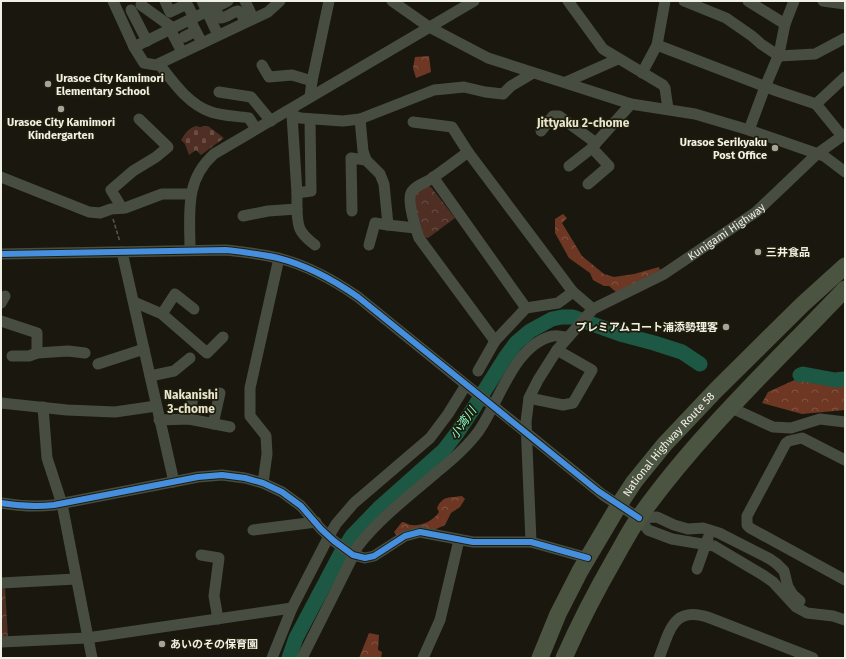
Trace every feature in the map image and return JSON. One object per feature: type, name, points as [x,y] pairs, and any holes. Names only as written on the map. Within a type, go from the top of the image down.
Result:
[{"type":"highway","points":[[803,304],[845,257]]},
{"type":"highway","name":"National Highway Route 58","points":[[540,658],[558,614],[618,505],[634,482],[664,445],[716,390],[803,304],[845,266]]},
{"type":"highway","name":"National Highway Route 58","points":[[564,658],[599,585],[639,518],[665,483],[729,409],[845,289]]},
{"type":"highway","points":[[826,310],[845,292]]},
{"type":"street","points":[[113,1],[134,47],[144,63],[156,65],[268,12],[280,1]]},
{"type":"street","points":[[152,38],[158,17],[159,1]]},
{"type":"street","points":[[166,1],[170,12],[187,4],[189,20],[199,45]]},
{"type":"street","points":[[202,1],[217,4]]},
{"type":"street","points":[[245,1],[249,20]]},
{"type":"street","points":[[310,97],[329,1]]},
{"type":"street","points":[[392,1],[429,27],[488,58],[632,104],[695,114],[749,130],[824,156],[845,172]]},
{"type":"street","points":[[190,250],[191,194],[196,178],[206,161],[214,154],[256,129],[290,113],[310,97],[474,1]]},
{"type":"street","points":[[568,1],[599,45],[607,52],[661,83],[665,88],[668,109]]},
{"type":"street","points":[[642,73],[657,45],[665,1]]},
{"type":"street","points":[[684,1],[726,18],[778,56],[815,54],[845,38]]},
{"type":"street","points":[[748,1],[785,24]]},
{"type":"street","points":[[749,130],[778,56],[785,24],[794,1]]},
{"type":"street","points":[[823,1],[845,4]]},
{"type":"street","points":[[141,4],[172,28],[182,52]]},
{"type":"street","points":[[120,16],[141,4]]},
{"type":"street","points":[[141,4],[152,38]]},
{"type":"street","points":[[134,47],[189,20],[217,4]]},
{"type":"street","points":[[217,4],[220,18],[229,16],[238,11],[249,20]]},
{"type":"street","points":[[217,4],[218,35]]},
{"type":"street","points":[[657,45],[765,87],[816,104],[843,135]]},
{"type":"street","points":[[566,82],[618,58]]},
{"type":"street","points":[[159,64],[187,97],[198,106],[212,112],[249,118],[256,129]]},
{"type":"street","points":[[262,65],[269,77],[292,75],[312,81]]},
{"type":"street","points":[[290,113],[300,118],[310,119],[343,121],[360,119],[434,90],[464,87],[485,92],[503,94],[511,86],[533,73]]},
{"type":"street","points":[[816,104],[845,77]]},
{"type":"street","points":[[219,92],[252,97],[271,121]]},
{"type":"street","points":[[569,166],[594,146],[632,104]]},
{"type":"street","points":[[290,113],[299,228],[305,237],[315,245]]},
{"type":"street","points":[[541,131],[553,116],[560,116],[594,146],[608,166],[588,184]]},
{"type":"street","points":[[116,209],[111,190],[133,171],[156,157],[168,147],[139,119]]},
{"type":"street","points":[[297,193],[311,191],[310,119]]},
{"type":"street","points":[[360,119],[363,151],[366,160],[380,174],[384,184],[388,225]]},
{"type":"street","points":[[413,122],[452,127],[468,152],[573,292],[591,311],[557,350],[538,380],[529,398],[526,410],[526,433],[531,542]]},
{"type":"street","name":"Kunigami Highway","points":[[591,311],[664,274],[756,212],[817,154],[843,135]]},
{"type":"street","points":[[468,152],[433,178],[415,188],[411,194],[410,200],[415,228],[419,238],[495,341]]},
{"type":"street","points":[[352,211],[351,158],[366,160]]},
{"type":"street","points":[[1,177],[90,212],[100,213],[162,194],[191,194]]},
{"type":"street","points":[[433,178],[526,308]]},
{"type":"street","points":[[243,216],[268,211],[297,209]]},
{"type":"street","points":[[369,245],[375,223],[415,228]]},
{"type":"street","points":[[1,254],[226,250],[279,258],[317,273],[358,297],[598,491],[639,518],[648,530],[672,540],[714,546],[773,582],[796,607],[807,613],[833,616],[845,620]]},
{"type":"street","points":[[122,252],[174,482]]},
{"type":"street","points":[[263,483],[267,454],[266,436],[250,416],[250,388],[279,258]]},
{"type":"street","points":[[478,371],[495,341],[526,308],[558,303],[573,292]]},
{"type":"street","points":[[162,314],[175,294],[194,309]]},
{"type":"street","points":[[134,302],[162,314],[207,353],[223,338]]},
{"type":"street","points":[[1,321],[37,333],[37,353]]},
{"type":"street","points":[[302,658],[358,546],[373,527],[453,459],[478,433],[515,367],[526,351],[541,341],[553,336],[569,335]]},
{"type":"street","points":[[98,364],[144,348]]},
{"type":"street","points":[[529,398],[563,405],[573,403],[592,370],[557,350]]},
{"type":"street","points":[[12,356],[29,356],[37,353],[68,351],[84,353]]},
{"type":"street","points":[[150,376],[174,371],[190,358]]},
{"type":"street","points":[[272,658],[292,608],[329,536],[345,512],[430,438],[448,414],[471,388]]},
{"type":"street","points":[[213,424],[220,393]]},
{"type":"street","points":[[189,419],[193,397]]},
{"type":"street","points":[[1,402],[67,410],[115,412],[156,406]]},
{"type":"street","points":[[43,407],[47,458],[62,504],[92,658]]},
{"type":"street","points":[[729,409],[736,410],[773,427],[791,428],[820,419],[845,422]]},
{"type":"street","points":[[159,420],[189,419],[230,427]]},
{"type":"street","points":[[845,460],[802,438],[789,441],[786,443],[747,516],[746,522],[750,528],[845,580]]},
{"type":"street","points":[[1,503],[35,507],[62,504],[198,476],[222,475],[245,478],[263,483],[282,492],[301,506],[329,536],[353,556],[370,558],[405,536],[416,533],[429,533],[473,542],[531,542],[588,558]]},
{"type":"street","points":[[639,518],[657,517],[674,525],[688,529],[703,528],[719,533],[777,564],[784,571],[788,587],[805,605],[845,612]]},
{"type":"street","points":[[253,530],[316,522]]},
{"type":"street","points":[[697,569],[711,531]]},
{"type":"street","points":[[423,658],[440,620],[459,540]]},
{"type":"street","points":[[201,555],[219,558],[214,596],[218,619]]},
{"type":"street","points":[[1,583],[76,579]]},
{"type":"street","points":[[1,642],[87,638],[292,608]]},
{"type":"street","points":[[659,658],[671,629],[676,621],[686,614],[693,613],[710,618],[813,658]]},
{"type":"path","points":[[116,209],[122,252]]},
{"type":"green space","points":[[429,56],[431,72],[416,78],[413,68],[415,57]]},
{"type":"green space","points":[[196,126],[208,126],[224,138],[201,155],[196,150],[189,155],[185,144],[181,140],[185,133]]},
{"type":"green space","points":[[426,186],[431,187],[455,218],[428,238],[421,235],[414,199],[416,193]]},
{"type":"green space","points":[[563,214],[567,218],[562,223],[582,256],[604,274],[614,277],[634,274],[659,267],[660,270],[616,292],[609,286],[604,286],[593,280],[590,273],[569,258],[555,233],[555,219]]},
{"type":"green space","points":[[845,372],[845,410],[802,414],[762,403],[768,392],[801,377],[843,374]]},
{"type":"green space","points":[[462,496],[465,499],[460,507],[451,513],[445,525],[434,530],[421,528],[406,530],[397,536],[394,532],[402,522],[410,525],[419,525],[427,522],[434,518],[439,512],[437,508],[444,499]]},
{"type":"green space","points":[[1,587],[5,587],[8,638],[1,638]]},
{"type":"green space","points":[[369,633],[379,635],[378,650],[382,652],[381,658],[359,658]]},
{"type":"waterway","name":"小湾川","points":[[289,658],[296,638],[341,553],[352,536],[380,507],[444,450],[473,409],[505,358],[516,343],[530,331],[552,319],[573,317],[620,334],[682,352],[700,364]]},
{"type":"waterway","name":"小湾川","points":[[800,375],[803,374],[835,380],[845,379]]},
{"type":"cycle path","points":[[1,254],[226,250],[272,257],[289,261],[310,269],[330,279],[358,297],[598,491],[639,518]]},
{"type":"cycle path","points":[[1,503],[28,506],[54,505],[198,477],[222,475],[245,478],[263,483],[282,492],[301,506],[321,529],[334,541],[353,555],[365,558],[374,556],[405,536],[420,532],[473,542],[531,542],[588,558]]},
{"type":"place","name":"Urasoe City Kamimori Elementary School","points":[[48,84]]},
{"type":"place","name":"Urasoe City Kamimori Kindergarten","points":[[61,109]]},
{"type":"place","name":"Urasoe Serikyaku Post Office","points":[[775,148]]},
{"type":"place","name":"三井食品","points":[[758,252]]},
{"type":"place","name":"プレミアムコート浦添勢理客","points":[[726,327]]},
{"type":"place","name":"あいのその保育園","points":[[162,644]]},
{"type":"district","name":"Jittyaku 2-chome","points":[[583,123]]},
{"type":"district","name":"Nakanishi 3-chome","points":[[191,402]]}]
